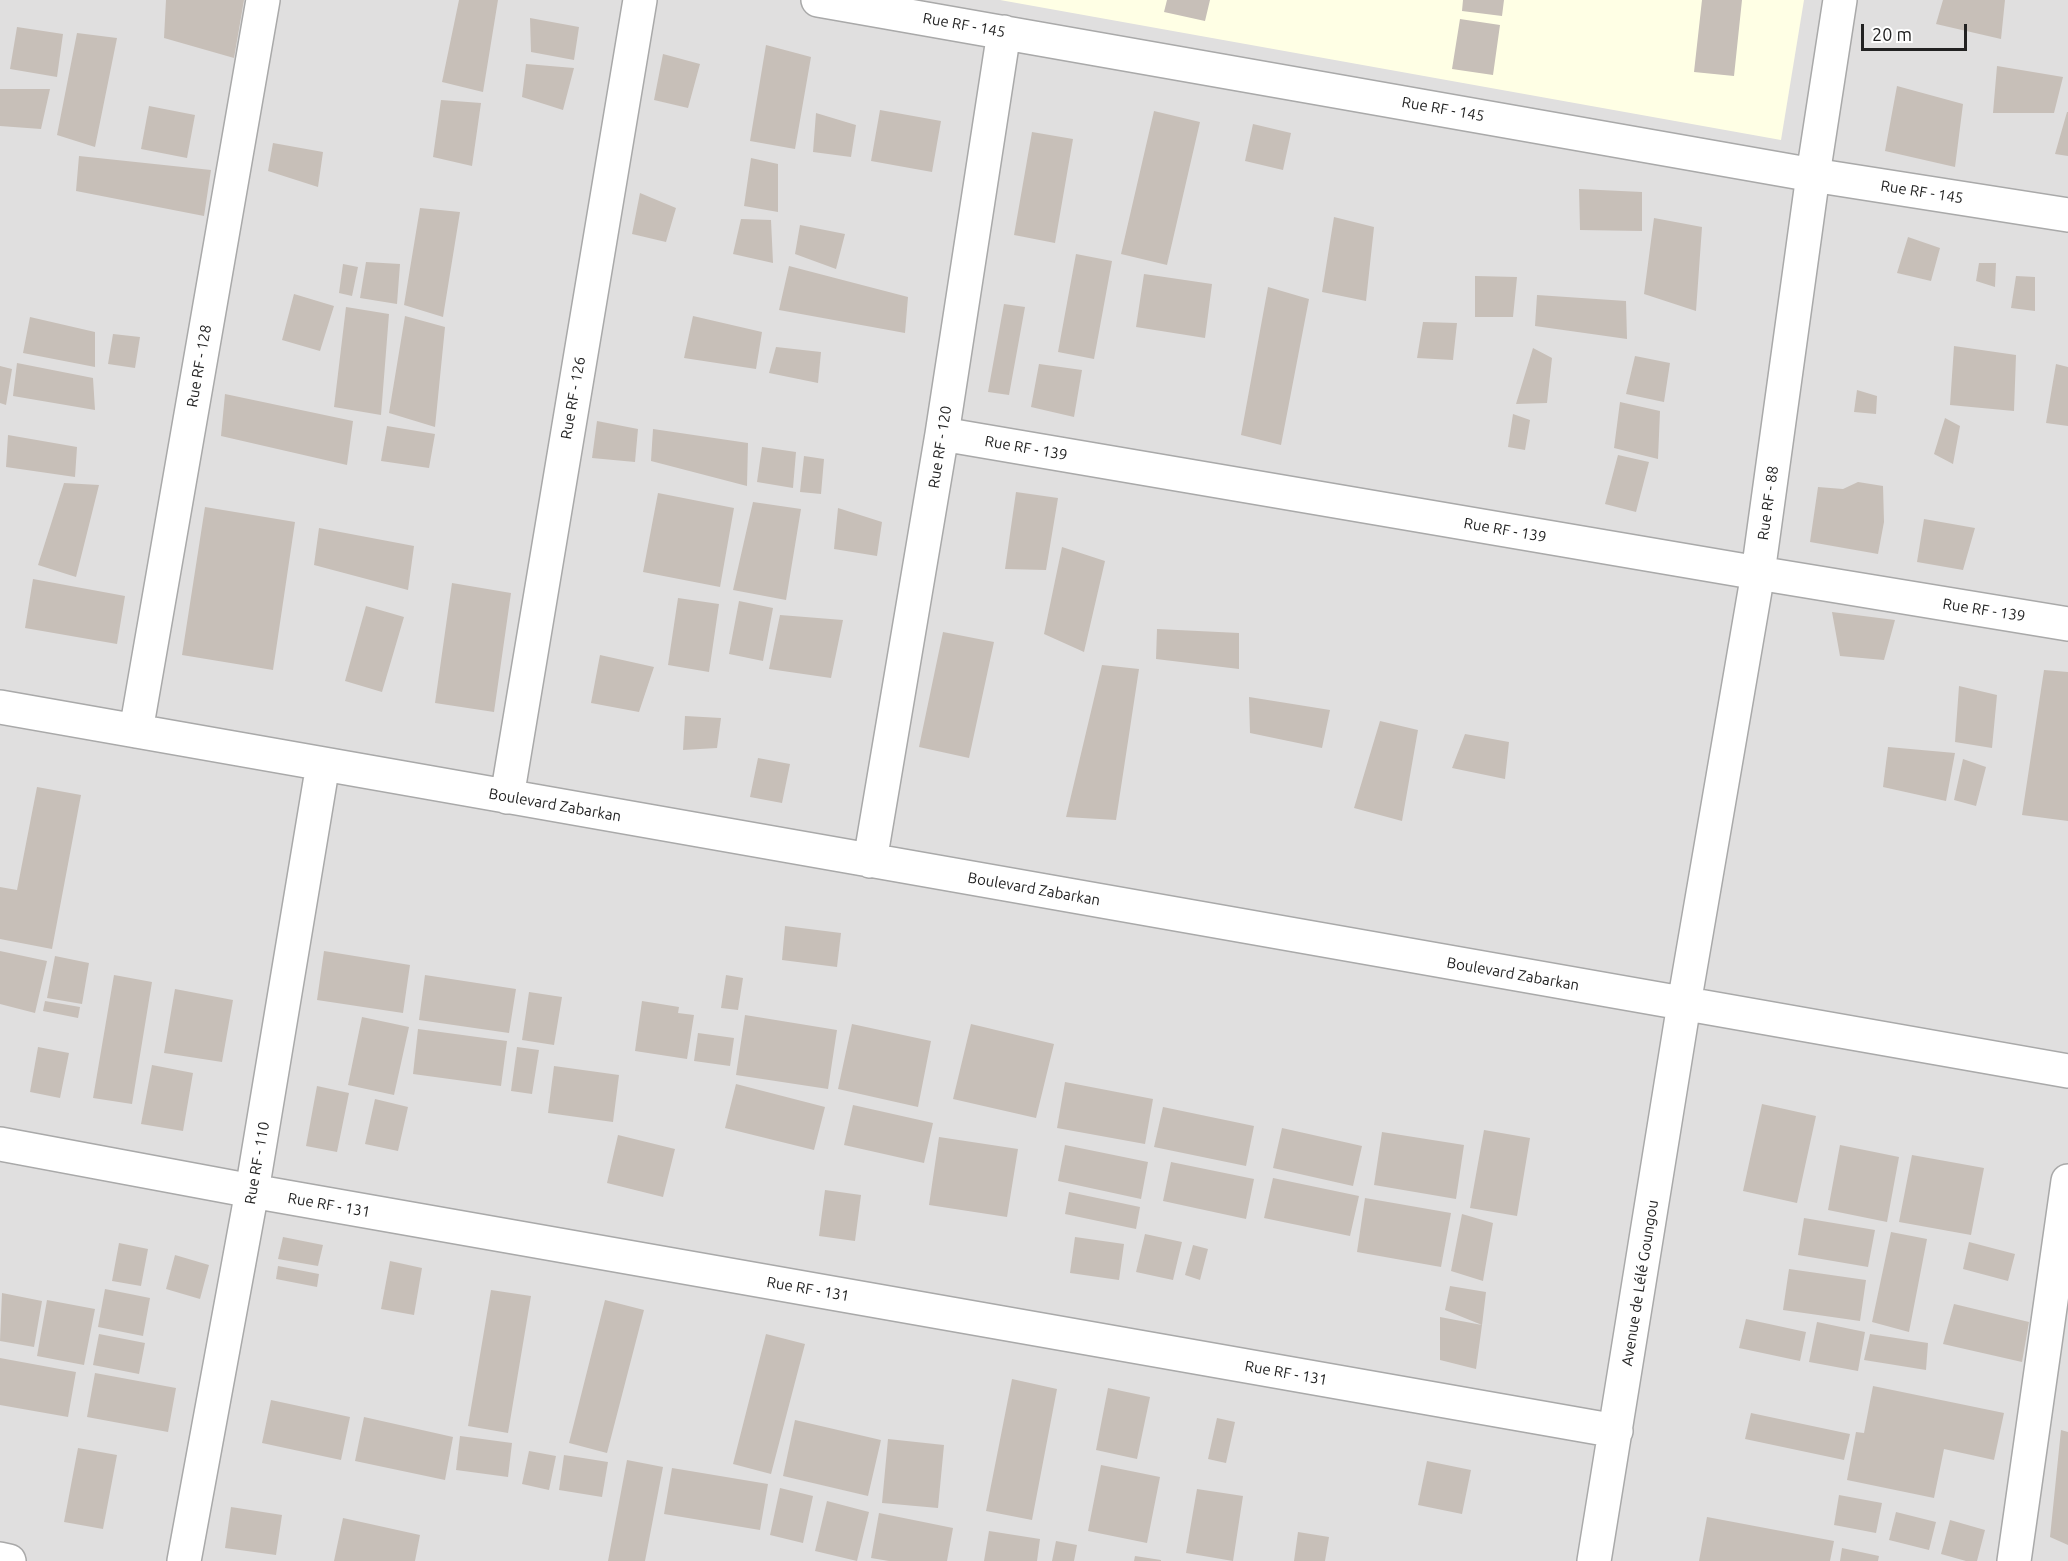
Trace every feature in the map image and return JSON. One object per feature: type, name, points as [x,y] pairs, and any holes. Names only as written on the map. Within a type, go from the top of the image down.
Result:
[{"type":"street","name":"Rue RF - 128","points":[[136,731],[263,0]]},
{"type":"street","name":"Rue RF - 126","points":[[507,797],[640,0]]},
{"type":"street","name":"Rue RF - 145","points":[[818,0],[1813,175],[2068,214]]},
{"type":"street","name":"Rue RF - 88","points":[[1684,1004],[1758,573],[1813,175],[1840,0]]},
{"type":"street","name":"Rue RF - 120","points":[[870,861],[942,434],[1004,32]]},
{"type":"street","name":"Rue RF - 139","points":[[942,434],[2068,624]]},
{"type":"street","name":"Boulevard Zabarkan","points":[[0,707],[2068,1071]]},
{"type":"street","name":"Rue RF - 110","points":[[184,1561],[252,1191],[323,764]]},
{"type":"street","name":"Avenue de Lélé Goungou","points":[[1594,1561],[1684,1004]]},
{"type":"street","name":"Rue RF - 131","points":[[0,1144],[252,1191],[1616,1431]]},
{"type":"street","points":[[2014,1561],[2068,1181]]},
{"type":"street","points":[[0,1559],[9,1561]]},
{"type":"shaded area","points":[[0,0],[2068,0],[2068,1561],[0,1561]]},
{"type":"shaded area","points":[[1000,0],[1804,0],[1781,140]]},
{"type":"building","points":[[166,0],[244,0],[234,58],[164,38]]},
{"type":"building","points":[[459,0],[498,0],[483,92],[442,82]]},
{"type":"building","points":[[1167,0],[1210,0],[1205,21],[1164,12]]},
{"type":"building","points":[[1463,0],[1504,0],[1502,16],[1462,11]]},
{"type":"building","points":[[1702,0],[1742,0],[1734,76],[1694,72]]},
{"type":"building","points":[[1943,0],[2005,0],[2001,39],[1936,24]]},
{"type":"building","points":[[530,18],[579,27],[574,60],[531,52]]},
{"type":"building","points":[[1460,19],[1500,25],[1493,75],[1452,69]]},
{"type":"building","points":[[17,27],[63,34],[57,77],[10,69]]},
{"type":"building","points":[[77,33],[117,38],[95,147],[57,135]]},
{"type":"building","points":[[766,45],[811,57],[795,149],[750,141]]},
{"type":"building","points":[[663,54],[700,64],[688,108],[654,100]]},
{"type":"building","points":[[526,64],[574,68],[563,110],[522,97]]},
{"type":"building","points":[[1997,66],[2063,77],[2054,113],[1993,113]]},
{"type":"building","points":[[1897,86],[1963,104],[1955,167],[1885,151]]},
{"type":"building","points":[[0,89],[50,89],[41,129],[0,126]]},
{"type":"building","points":[[441,100],[481,103],[472,166],[433,157]]},
{"type":"building","points":[[149,106],[195,115],[187,158],[141,149]]},
{"type":"building","points":[[880,110],[941,121],[932,172],[871,161]]},
{"type":"building","points":[[1154,111],[1200,122],[1167,265],[1121,254]]},
{"type":"building","points":[[2068,112],[2068,156],[2055,154]]},
{"type":"building","points":[[816,113],[856,125],[851,157],[813,152]]},
{"type":"building","points":[[1253,124],[1291,133],[1283,170],[1245,161]]},
{"type":"building","points":[[1032,132],[1073,139],[1055,243],[1014,235]]},
{"type":"building","points":[[273,143],[323,152],[318,187],[268,171]]},
{"type":"building","points":[[79,156],[211,170],[204,216],[76,191]]},
{"type":"building","points":[[751,158],[778,164],[778,212],[744,206]]},
{"type":"building","points":[[1579,189],[1642,192],[1642,231],[1580,230]]},
{"type":"building","points":[[640,193],[676,208],[666,242],[632,234]]},
{"type":"building","points":[[420,208],[460,212],[443,317],[404,305]]},
{"type":"building","points":[[1334,217],[1374,227],[1366,301],[1322,292]]},
{"type":"building","points":[[1654,218],[1702,227],[1696,311],[1644,294]]},
{"type":"building","points":[[741,219],[771,220],[773,263],[733,254]]},
{"type":"building","points":[[800,225],[845,234],[836,269],[795,254]]},
{"type":"building","points":[[1908,237],[1940,248],[1931,281],[1897,273]]},
{"type":"building","points":[[1076,254],[1112,261],[1094,359],[1058,352]]},
{"type":"building","points":[[366,262],[400,264],[397,304],[360,298]]},
{"type":"building","points":[[1979,263],[1996,263],[1995,287],[1976,281]]},
{"type":"building","points":[[343,264],[358,267],[352,296],[339,293]]},
{"type":"building","points":[[789,266],[908,297],[905,333],[779,310]]},
{"type":"building","points":[[1144,274],[1212,284],[1205,338],[1136,327]]},
{"type":"building","points":[[1475,276],[1517,277],[1513,317],[1475,317]]},
{"type":"building","points":[[2016,276],[2035,277],[2035,311],[2011,308]]},
{"type":"building","points":[[1268,287],[1309,299],[1281,445],[1241,435]]},
{"type":"building","points":[[294,294],[334,306],[320,351],[282,340]]},
{"type":"building","points":[[1537,295],[1626,301],[1627,339],[1535,326]]},
{"type":"building","points":[[1004,304],[1025,307],[1009,395],[988,392]]},
{"type":"building","points":[[346,307],[389,314],[381,415],[334,407]]},
{"type":"building","points":[[405,316],[445,327],[435,427],[389,413]]},
{"type":"building","points":[[693,316],[762,332],[756,369],[684,358]]},
{"type":"building","points":[[30,317],[95,332],[95,367],[23,353]]},
{"type":"building","points":[[1423,322],[1457,323],[1453,360],[1417,358]]},
{"type":"building","points":[[113,334],[140,337],[135,368],[108,364]]},
{"type":"building","points":[[1954,346],[2016,355],[2014,411],[1950,405]]},
{"type":"building","points":[[776,347],[821,352],[818,383],[769,373]]},
{"type":"building","points":[[1533,348],[1552,358],[1547,403],[1516,404]]},
{"type":"building","points":[[1635,356],[1670,363],[1664,402],[1626,394]]},
{"type":"building","points":[[17,363],[93,378],[95,410],[13,396]]},
{"type":"building","points":[[1039,364],[1082,370],[1074,417],[1031,407]]},
{"type":"building","points":[[2056,364],[2068,367],[2068,426],[2046,423]]},
{"type":"building","points":[[0,366],[12,369],[6,405],[0,403]]},
{"type":"building","points":[[1857,390],[1877,396],[1876,414],[1854,412]]},
{"type":"building","points":[[225,394],[353,421],[347,465],[221,436]]},
{"type":"building","points":[[1620,402],[1660,411],[1658,459],[1614,448]]},
{"type":"building","points":[[1513,414],[1530,420],[1525,450],[1508,447]]},
{"type":"building","points":[[1945,418],[1960,426],[1953,464],[1934,454]]},
{"type":"building","points":[[597,421],[638,429],[635,462],[592,458]]},
{"type":"building","points":[[387,426],[435,434],[429,468],[381,461]]},
{"type":"building","points":[[653,429],[748,443],[747,486],[651,461]]},
{"type":"building","points":[[8,435],[77,447],[75,477],[6,467]]},
{"type":"building","points":[[762,447],[796,452],[793,488],[757,482]]},
{"type":"building","points":[[1618,455],[1649,462],[1636,512],[1605,504]]},
{"type":"building","points":[[804,456],[824,459],[821,494],[800,492]]},
{"type":"building","points":[[1858,482],[1883,486],[1884,522],[1878,554],[1810,542],[1818,487],[1843,489]]},
{"type":"building","points":[[64,483],[99,485],[76,577],[38,565]]},
{"type":"building","points":[[1016,492],[1058,498],[1046,570],[1005,569]]},
{"type":"building","points":[[658,493],[734,508],[720,587],[643,572]]},
{"type":"building","points":[[753,502],[801,509],[786,600],[733,590]]},
{"type":"building","points":[[205,507],[295,522],[273,670],[182,655]]},
{"type":"building","points":[[838,508],[882,522],[877,556],[834,549]]},
{"type":"building","points":[[1924,519],[1975,528],[1963,570],[1917,562]]},
{"type":"building","points":[[319,528],[414,546],[408,590],[314,565]]},
{"type":"building","points":[[1062,547],[1105,561],[1084,652],[1044,634]]},
{"type":"building","points":[[33,579],[125,596],[117,644],[25,628]]},
{"type":"building","points":[[452,583],[511,593],[494,712],[435,703]]},
{"type":"building","points":[[678,598],[719,604],[709,672],[668,665]]},
{"type":"building","points":[[739,601],[773,608],[763,661],[729,654]]},
{"type":"building","points":[[366,606],[404,617],[382,692],[345,681]]},
{"type":"building","points":[[1832,612],[1895,620],[1884,660],[1840,656]]},
{"type":"building","points":[[780,615],[843,620],[831,678],[769,669]]},
{"type":"building","points":[[1157,629],[1239,633],[1239,669],[1156,659]]},
{"type":"building","points":[[943,632],[994,642],[969,758],[919,747]]},
{"type":"building","points":[[600,655],[654,667],[639,712],[591,703]]},
{"type":"building","points":[[1102,665],[1139,669],[1116,820],[1066,817]]},
{"type":"building","points":[[2044,670],[2068,672],[2068,821],[2022,815]]},
{"type":"building","points":[[1959,686],[1997,695],[1992,748],[1955,742]]},
{"type":"building","points":[[1249,697],[1330,710],[1322,748],[1250,733]]},
{"type":"building","points":[[685,716],[721,718],[717,748],[683,750]]},
{"type":"building","points":[[1380,721],[1418,730],[1402,821],[1354,808]]},
{"type":"building","points":[[1465,734],[1509,742],[1505,779],[1452,768]]},
{"type":"building","points":[[1888,747],[1955,753],[1946,801],[1883,787]]},
{"type":"building","points":[[758,758],[790,764],[782,803],[750,797]]},
{"type":"building","points":[[1963,759],[1986,767],[1976,806],[1954,800]]},
{"type":"building","points":[[37,787],[81,795],[52,949],[0,939],[0,887],[17,890]]},
{"type":"building","points":[[785,926],[841,933],[837,967],[782,960]]},
{"type":"building","points":[[0,951],[47,961],[35,1013],[0,1004]]},
{"type":"building","points":[[324,951],[410,965],[403,1013],[317,1000]]},
{"type":"building","points":[[55,956],[89,963],[82,1004],[47,998]]},
{"type":"building","points":[[114,975],[152,982],[132,1104],[93,1098]]},
{"type":"building","points":[[425,975],[516,989],[509,1033],[419,1020]]},
{"type":"building","points":[[726,975],[743,978],[738,1010],[721,1008]]},
{"type":"building","points":[[175,989],[233,1000],[222,1062],[164,1053]]},
{"type":"building","points":[[529,992],[562,997],[554,1045],[522,1040]]},
{"type":"building","points":[[45,1001],[80,1007],[78,1018],[43,1011]]},
{"type":"building","points":[[642,1001],[679,1007],[678,1013],[694,1015],[687,1059],[635,1051]]},
{"type":"building","points":[[745,1015],[837,1030],[828,1089],[736,1075]]},
{"type":"building","points":[[362,1017],[409,1027],[394,1095],[348,1085]]},
{"type":"building","points":[[852,1024],[931,1041],[918,1107],[838,1089]]},
{"type":"building","points":[[971,1024],[1054,1044],[1036,1118],[953,1099]]},
{"type":"building","points":[[418,1029],[507,1041],[501,1086],[413,1074]]},
{"type":"building","points":[[698,1033],[734,1038],[730,1066],[694,1061]]},
{"type":"building","points":[[38,1047],[69,1053],[60,1098],[30,1092]]},
{"type":"building","points":[[517,1047],[539,1050],[532,1094],[511,1091]]},
{"type":"building","points":[[152,1065],[193,1073],[183,1131],[141,1124]]},
{"type":"building","points":[[554,1066],[619,1075],[613,1122],[548,1113]]},
{"type":"building","points":[[1065,1082],[1153,1099],[1145,1144],[1057,1128]]},
{"type":"building","points":[[736,1084],[825,1107],[814,1150],[725,1128]]},
{"type":"building","points":[[317,1086],[349,1093],[337,1152],[306,1146]]},
{"type":"building","points":[[375,1099],[408,1107],[398,1151],[365,1144]]},
{"type":"building","points":[[1762,1104],[1816,1116],[1797,1203],[1743,1191]]},
{"type":"building","points":[[853,1105],[933,1123],[924,1163],[844,1145]]},
{"type":"building","points":[[1163,1107],[1254,1126],[1246,1166],[1154,1147]]},
{"type":"building","points":[[1282,1128],[1362,1146],[1353,1186],[1273,1168]]},
{"type":"building","points":[[1484,1130],[1530,1138],[1517,1216],[1470,1208]]},
{"type":"building","points":[[1382,1132],[1464,1145],[1456,1199],[1374,1185]]},
{"type":"building","points":[[618,1135],[675,1149],[663,1197],[607,1183]]},
{"type":"building","points":[[939,1137],[1018,1149],[1007,1217],[929,1205]]},
{"type":"building","points":[[1065,1145],[1148,1162],[1141,1199],[1058,1181]]},
{"type":"building","points":[[1840,1145],[1899,1157],[1887,1222],[1828,1210]]},
{"type":"building","points":[[1912,1155],[1984,1168],[1971,1235],[1899,1222]]},
{"type":"building","points":[[1171,1162],[1254,1179],[1246,1219],[1163,1201]]},
{"type":"building","points":[[1273,1178],[1359,1196],[1350,1236],[1264,1218]]},
{"type":"building","points":[[825,1190],[861,1195],[855,1241],[819,1236]]},
{"type":"building","points":[[1069,1192],[1140,1207],[1136,1229],[1065,1214]]},
{"type":"building","points":[[1365,1198],[1451,1213],[1441,1267],[1357,1252]]},
{"type":"building","points":[[1462,1214],[1493,1223],[1483,1281],[1451,1271]]},
{"type":"building","points":[[1804,1218],[1875,1230],[1868,1267],[1798,1255]]},
{"type":"building","points":[[1891,1232],[1927,1239],[1909,1332],[1872,1322]]},
{"type":"building","points":[[1145,1234],[1182,1242],[1173,1280],[1136,1272]]},
{"type":"building","points":[[283,1237],[323,1245],[318,1266],[278,1259]]},
{"type":"building","points":[[1075,1237],[1124,1244],[1119,1280],[1070,1273]]},
{"type":"building","points":[[1969,1242],[2015,1254],[2008,1281],[1963,1269]]},
{"type":"building","points":[[119,1243],[148,1249],[141,1286],[112,1281]]},
{"type":"building","points":[[1193,1245],[1208,1249],[1200,1280],[1185,1275]]},
{"type":"building","points":[[175,1255],[209,1265],[200,1299],[166,1289]]},
{"type":"building","points":[[390,1261],[422,1268],[414,1315],[381,1309]]},
{"type":"building","points":[[278,1266],[319,1274],[317,1287],[276,1279]]},
{"type":"building","points":[[1789,1269],[1866,1280],[1860,1321],[1783,1310]]},
{"type":"building","points":[[1450,1286],[1486,1292],[1482,1325],[1445,1310]]},
{"type":"building","points":[[105,1289],[150,1298],[143,1336],[98,1327]]},
{"type":"building","points":[[491,1290],[531,1296],[508,1433],[468,1426]]},
{"type":"building","points":[[2,1293],[42,1301],[34,1347],[0,1341]]},
{"type":"building","points":[[47,1300],[95,1309],[84,1365],[37,1356]]},
{"type":"building","points":[[605,1300],[644,1310],[607,1453],[569,1443]]},
{"type":"building","points":[[1954,1304],[2029,1322],[2022,1362],[1943,1344]]},
{"type":"building","points":[[1440,1317],[1482,1325],[1476,1369],[1440,1360]]},
{"type":"building","points":[[1746,1319],[1806,1332],[1800,1361],[1739,1348]]},
{"type":"building","points":[[1817,1322],[1865,1332],[1858,1371],[1809,1362]]},
{"type":"building","points":[[99,1334],[145,1343],[139,1374],[93,1365]]},
{"type":"building","points":[[766,1334],[805,1344],[771,1474],[733,1464]]},
{"type":"building","points":[[1870,1334],[1928,1343],[1926,1370],[1864,1360]]},
{"type":"building","points":[[0,1358],[76,1372],[68,1417],[0,1405]]},
{"type":"building","points":[[95,1373],[176,1388],[168,1432],[87,1417]]},
{"type":"building","points":[[1012,1379],[1057,1389],[1032,1520],[986,1511]]},
{"type":"building","points":[[1873,1386],[2004,1413],[1994,1460],[1944,1449],[1934,1498],[1847,1480],[1856,1432],[1864,1433]]},
{"type":"building","points":[[1108,1388],[1150,1397],[1137,1459],[1096,1450]]},
{"type":"building","points":[[271,1400],[350,1417],[341,1460],[262,1443]]},
{"type":"building","points":[[1751,1413],[1850,1434],[1844,1460],[1745,1439]]},
{"type":"building","points":[[364,1417],[453,1437],[445,1480],[355,1461]]},
{"type":"building","points":[[1217,1418],[1235,1422],[1226,1463],[1208,1459]]},
{"type":"building","points":[[795,1420],[881,1440],[868,1496],[783,1476]]},
{"type":"building","points":[[2061,1430],[2068,1432],[2068,1545],[2050,1537]]},
{"type":"building","points":[[460,1436],[512,1443],[508,1477],[456,1470]]},
{"type":"building","points":[[888,1439],[944,1445],[938,1508],[882,1503]]},
{"type":"building","points":[[78,1448],[117,1455],[103,1529],[64,1522]]},
{"type":"building","points":[[529,1451],[556,1456],[549,1490],[522,1484]]},
{"type":"building","points":[[564,1455],[608,1462],[602,1497],[559,1490]]},
{"type":"building","points":[[627,1460],[663,1467],[645,1561],[608,1561]]},
{"type":"building","points":[[1427,1461],[1471,1470],[1462,1514],[1418,1505]]},
{"type":"building","points":[[1101,1465],[1160,1477],[1147,1543],[1088,1531]]},
{"type":"building","points":[[672,1468],[768,1484],[760,1530],[664,1514]]},
{"type":"building","points":[[780,1488],[813,1496],[803,1543],[770,1535]]},
{"type":"building","points":[[1197,1489],[1243,1496],[1233,1561],[1186,1553]]},
{"type":"building","points":[[1839,1495],[1882,1503],[1876,1533],[1834,1525]]},
{"type":"building","points":[[827,1501],[869,1512],[857,1561],[815,1551]]},
{"type":"building","points":[[231,1507],[282,1515],[276,1555],[225,1548]]},
{"type":"building","points":[[1896,1512],[1936,1522],[1929,1550],[1889,1540]]},
{"type":"building","points":[[879,1513],[953,1528],[947,1561],[889,1561],[871,1558]]},
{"type":"building","points":[[1707,1517],[1834,1541],[1830,1561],[1699,1561]]},
{"type":"building","points":[[343,1518],[420,1535],[415,1561],[334,1561]]},
{"type":"building","points":[[1950,1520],[1985,1530],[1977,1561],[1966,1561],[1941,1554]]},
{"type":"building","points":[[989,1531],[1040,1539],[1037,1561],[984,1561]]},
{"type":"building","points":[[1298,1532],[1329,1537],[1325,1561],[1294,1561]]},
{"type":"building","points":[[1056,1541],[1077,1545],[1074,1561],[1052,1561]]},
{"type":"building","points":[[1842,1548],[1879,1556],[1878,1561],[1840,1561]]},
{"type":"building","points":[[1135,1556],[1161,1560],[1161,1561],[1134,1561]]}]
